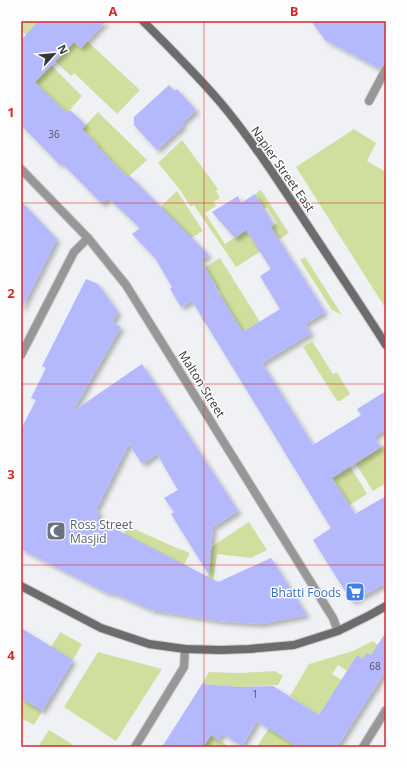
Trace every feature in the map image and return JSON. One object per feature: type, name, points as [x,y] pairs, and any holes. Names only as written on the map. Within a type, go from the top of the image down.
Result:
[{"type":"street","name":"Napier Street East","points":[[143,21],[201,80],[248,138],[270,168],[386,345]]},
{"type":"street","points":[[369,101],[386,69]]},
{"type":"street","name":"Malton Street","points":[[21,169],[88,238],[121,278],[333,618],[338,631]]},
{"type":"street","points":[[21,355],[74,252],[88,238]]},
{"type":"street","points":[[21,586],[101,628],[149,644],[185,649],[249,649],[294,645],[338,631],[386,606]]},
{"type":"street","points":[[135,747],[184,668],[185,649]]},
{"type":"street","points":[[363,747],[386,710]]},
{"type":"green space","points":[[21,21],[39,21],[34,27],[62,54],[74,42],[87,41],[140,90],[117,114],[74,73],[71,76],[21,30]]},
{"type":"green space","points":[[35,49],[82,96],[67,113],[49,96],[42,102],[21,61]]},
{"type":"green space","points":[[98,112],[147,160],[128,177],[111,160],[104,167],[90,153],[98,145],[82,129]]},
{"type":"green space","points":[[354,129],[376,143],[367,161],[386,172],[386,309],[296,167]]},
{"type":"green space","points":[[182,140],[218,189],[216,191],[220,198],[213,202],[216,206],[205,213],[225,244],[246,230],[252,239],[277,223],[267,207],[264,209],[255,194],[261,190],[289,233],[236,267],[194,205],[191,207],[178,187],[158,163]]},
{"type":"green space","points":[[177,191],[203,231],[186,241],[159,208]]},
{"type":"green space","points":[[305,257],[342,315],[332,310],[300,260]]},
{"type":"green space","points":[[220,258],[260,322],[243,333],[206,324],[201,318],[209,303],[221,295],[211,278],[199,271]]},
{"type":"green space","points":[[312,341],[333,374],[337,372],[350,394],[340,401],[337,401],[303,347]]},
{"type":"green space","points":[[338,429],[358,462],[386,444],[386,483],[373,491],[335,431]]},
{"type":"green space","points":[[347,461],[367,494],[329,518],[342,494],[329,473]]},
{"type":"green space","points":[[249,522],[267,550],[251,558],[217,554],[213,583],[208,582],[211,547]]},
{"type":"green space","points":[[128,526],[190,553],[178,576],[114,553]]},
{"type":"green space","points":[[60,632],[82,644],[73,660],[51,647]]},
{"type":"green space","points":[[373,641],[378,645],[371,655],[363,659],[357,655],[347,671],[338,665],[332,674],[342,680],[319,715],[290,696],[309,664],[353,651]]},
{"type":"green space","points":[[98,652],[162,669],[116,741],[64,707]]},
{"type":"green space","points":[[275,671],[283,676],[278,685],[239,687],[202,684],[209,672],[240,673]]},
{"type":"green space","points":[[45,688],[53,693],[34,725],[21,718],[21,698]]},
{"type":"green space","points":[[269,728],[298,747],[257,747]]},
{"type":"green space","points":[[49,730],[72,744],[70,747],[38,747]]},
{"type":"green space","points":[[211,735],[229,747],[203,747]]},
{"type":"building","points":[[39,21],[106,21],[81,48],[74,42],[35,82],[67,113],[70,110],[86,125],[82,129],[98,145],[97,146],[128,177],[130,176],[209,255],[201,260],[216,286],[215,287],[243,332],[280,309],[260,276],[271,269],[246,230],[235,238],[212,212],[238,196],[241,203],[255,194],[274,225],[271,227],[325,312],[305,324],[311,333],[262,363],[313,445],[361,415],[357,409],[386,391],[386,429],[374,437],[381,447],[332,478],[355,514],[386,496],[386,583],[352,602],[313,540],[331,528],[192,301],[181,307],[170,289],[172,287],[155,258],[132,234],[140,228],[108,198],[102,204],[62,163],[60,165],[21,125],[21,40]]},
{"type":"building","points":[[311,21],[386,21],[386,64],[380,69],[325,40]]},
{"type":"building","points":[[169,85],[175,91],[177,89],[196,110],[182,123],[184,125],[157,150],[134,125],[134,117]]},
{"type":"building","points":[[21,201],[57,239],[21,310]]},
{"type":"building","points":[[86,279],[98,284],[118,312],[112,322],[121,327],[72,412],[142,364],[238,511],[213,527],[209,575],[171,514],[174,512],[164,498],[178,490],[157,454],[142,464],[129,444],[96,510],[100,512],[96,519],[218,582],[271,558],[307,615],[261,624],[219,621],[152,610],[115,594],[105,592],[21,549],[21,429],[36,400],[31,398],[46,368],[42,366]]},
{"type":"building","points":[[21,628],[73,660],[42,711],[21,698]]},
{"type":"building","points":[[386,632],[386,670],[337,747],[298,747],[257,721],[242,746],[222,733],[218,740],[211,735],[203,747],[162,747],[202,684],[239,687],[273,686],[319,715],[357,655],[363,659],[367,653],[371,655]]},
{"type":"place","name":"Ross Street Masjid","points":[[56,531]]},
{"type":"place","name":"Bhatti Foods","points":[[355,592]]}]
